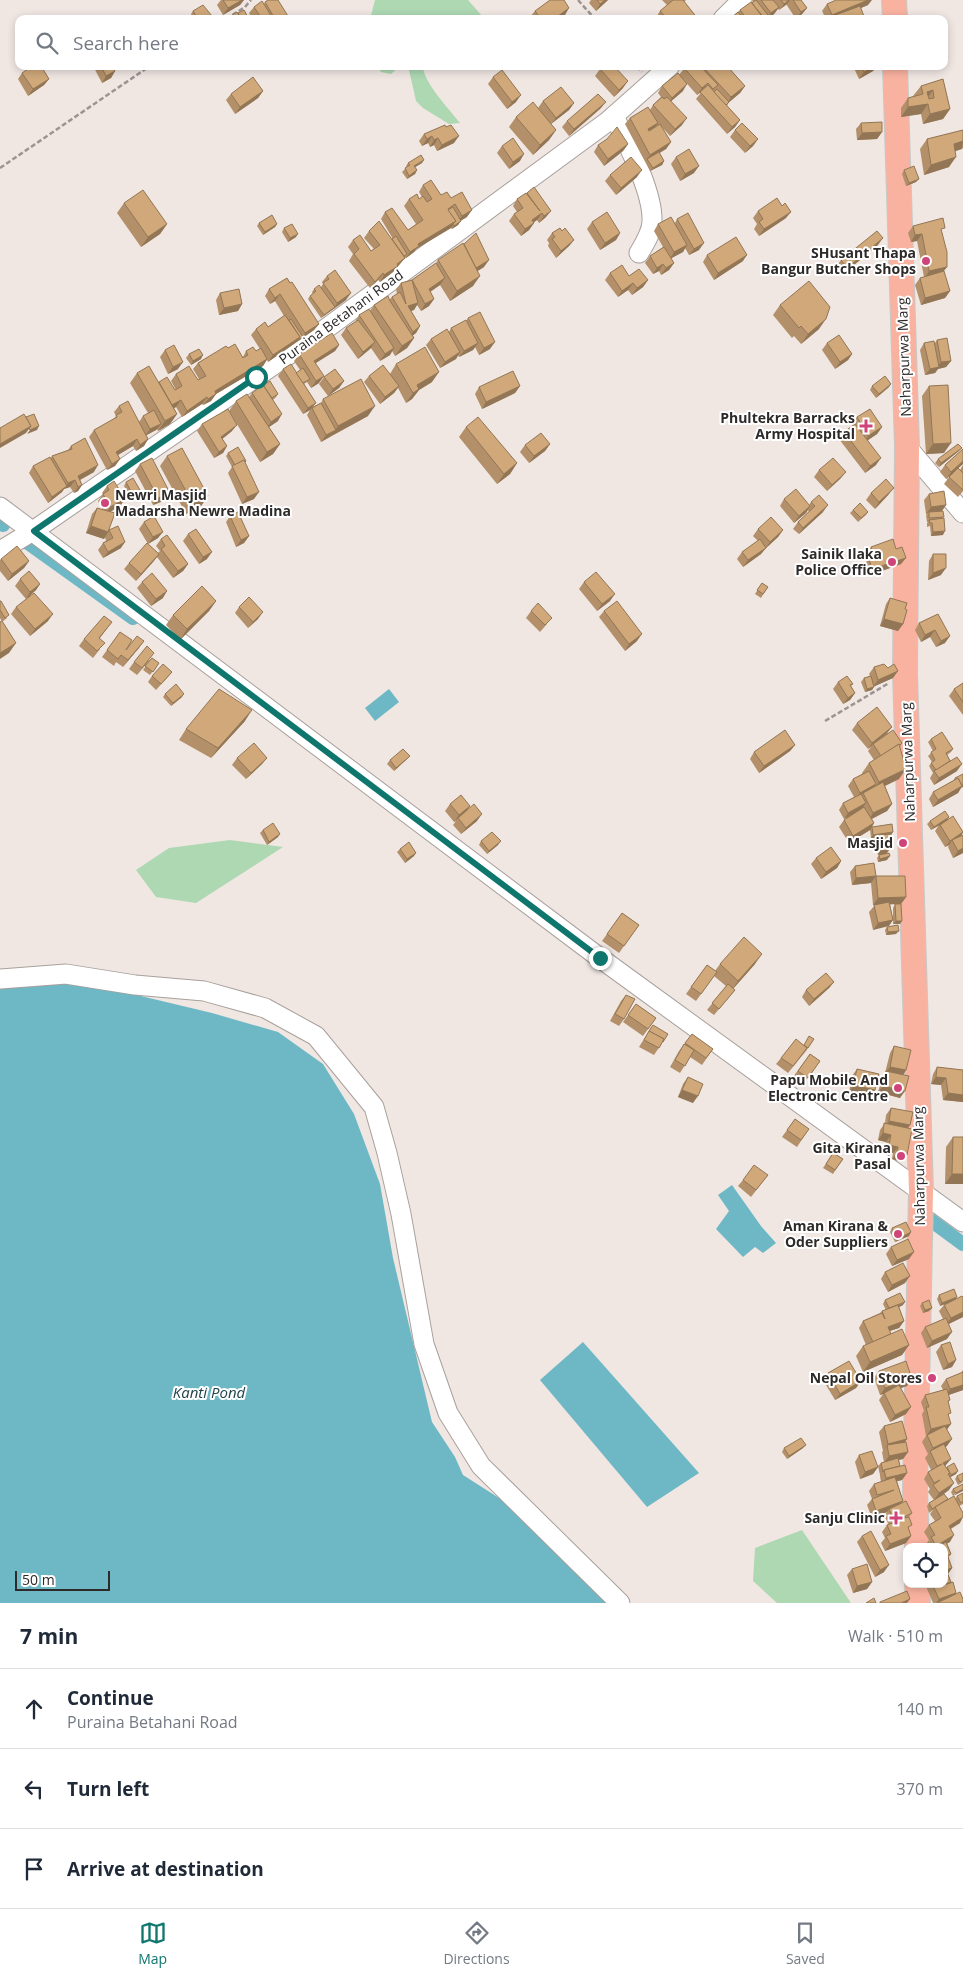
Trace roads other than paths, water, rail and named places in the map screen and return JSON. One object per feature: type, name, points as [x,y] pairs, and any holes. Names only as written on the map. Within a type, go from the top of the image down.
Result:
[{"type":"main road","points":[[894,0],[895,15]]},
{"type":"main road","name":"Naharpurwa Marg","points":[[895,70],[908,446],[905,673],[921,1191],[915,1490],[916,1543]]},
{"type":"main road","points":[[917,1588],[918,1603]]},
{"type":"street","points":[[727,15],[739,1]]},
{"type":"street","name":"Puraina Betahani Road","points":[[0,551],[34,531],[320,333],[614,116],[666,70]]},
{"type":"street","points":[[614,116],[649,195],[652,221],[649,236],[640,253]]},
{"type":"street","points":[[908,446],[963,514]]},
{"type":"street","points":[[0,507],[600,958],[963,1222]]},
{"type":"street","points":[[0,979],[66,974],[135,986],[204,991],[265,1008],[316,1036],[374,1107],[401,1214],[424,1344],[448,1413],[481,1466],[620,1603]]},
{"type":"water","points":[[389,689],[399,702],[375,721],[365,708]]},
{"type":"water","name":"Kanti Pond","points":[[57,983],[99,986],[212,1013],[278,1032],[323,1064],[354,1114],[380,1184],[393,1258],[432,1422],[455,1457],[463,1475],[529,1517],[609,1603],[0,1603],[0,986]]},
{"type":"water","points":[[732,1185],[761,1226],[776,1243],[763,1253],[755,1247],[743,1257],[716,1229],[729,1211],[718,1195]]},
{"type":"water","points":[[583,1342],[699,1473],[647,1507],[540,1380]]},
{"type":"waterway","points":[[24,540],[133,618]]},
{"type":"waterway","points":[[929,1219],[963,1244]]},
{"type":"place","name":"SHusant Thapa Bangur Butcher Shops","points":[[926,261]]},
{"type":"place","name":"Phultekra Barracks Army Hospital","points":[[866,426]]},
{"type":"place","name":"Newri Masjid Madarsha Newre Madina","points":[[105,503]]},
{"type":"place","name":"Sainik Ilaka Police Office","points":[[892,562]]},
{"type":"place","name":"Masjid","points":[[903,843]]},
{"type":"place","name":"Papu Mobile And Electronic Centre","points":[[898,1088]]},
{"type":"place","name":"Gita Kirana Pasal","points":[[901,1156]]},
{"type":"place","name":"Aman Kirana & Oder Suppliers","points":[[898,1234]]},
{"type":"place","name":"Nepal Oil Stores","points":[[932,1378]]},
{"type":"place","name":"Sanju Clinic","points":[[896,1518]]}]
